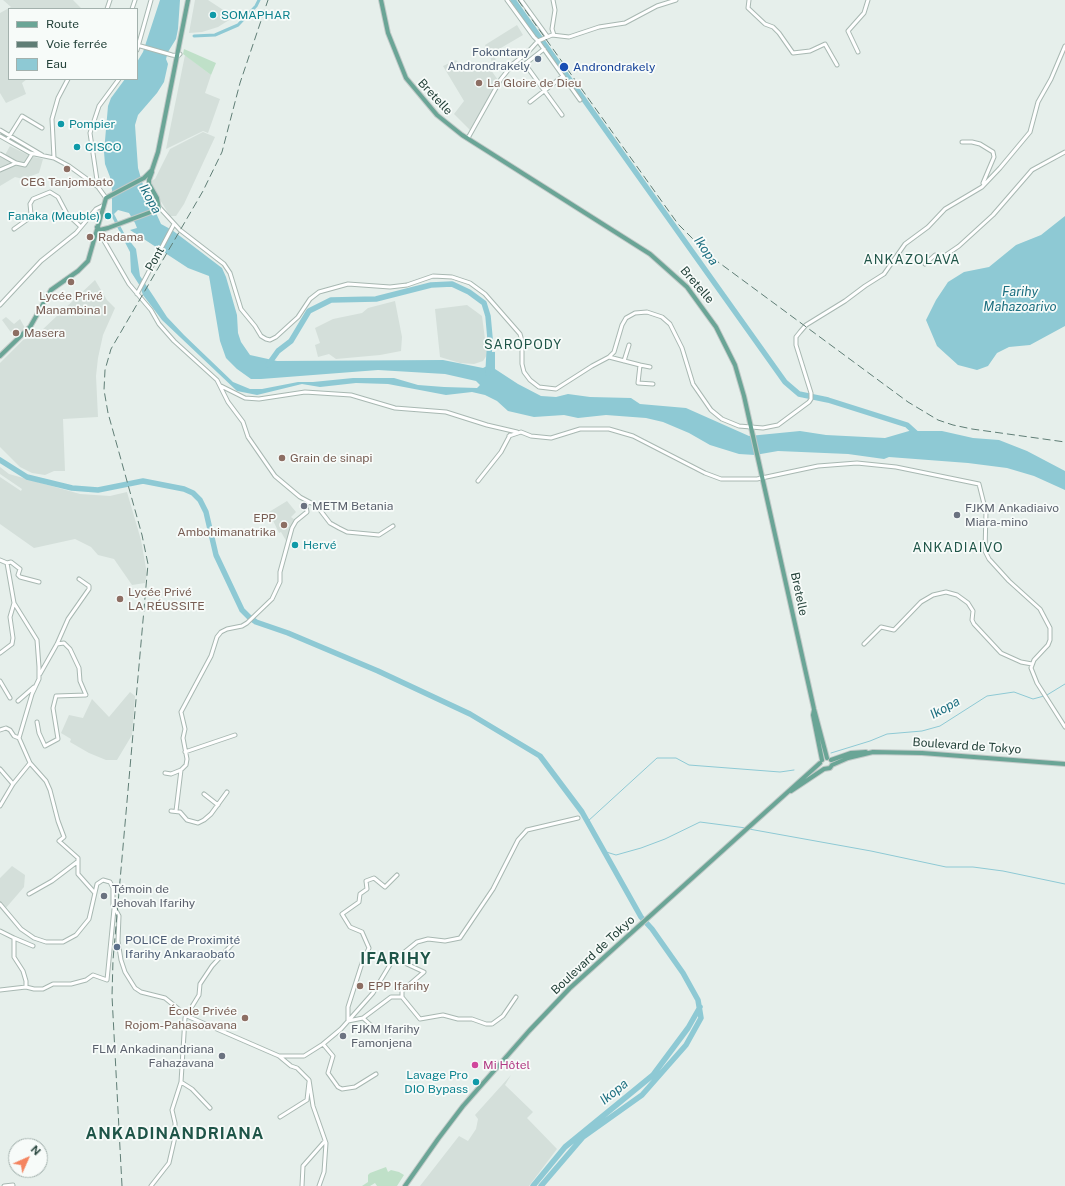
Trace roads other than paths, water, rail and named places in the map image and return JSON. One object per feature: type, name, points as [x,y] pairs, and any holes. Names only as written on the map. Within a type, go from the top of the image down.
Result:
[{"type":"main road","points":[[149,182],[160,154],[189,0]]},
{"type":"main road","name":"Bretelle","points":[[380,0],[388,33],[406,78],[437,115],[468,138],[624,236],[650,254],[677,276],[704,309],[730,352],[737,372],[752,429],[814,709],[832,765]]},
{"type":"main road","points":[[0,356],[30,327],[51,290],[85,264],[102,206],[106,198],[143,178],[152,170],[157,155],[179,55]]},
{"type":"main road","points":[[97,227],[101,230],[109,228],[155,211],[160,207],[149,182],[143,178]]},
{"type":"main road","name":"Bretelle","points":[[814,709],[812,715],[821,761]]},
{"type":"main road","name":"Boulevard de Tokyo","points":[[788,793],[824,769],[828,769],[832,765],[868,752]]},
{"type":"main road","name":"Boulevard de Tokyo","points":[[405,1186],[463,1106],[529,1031],[570,988],[788,793],[821,761],[850,753],[868,752],[922,753],[1065,764]]},
{"type":"main road","points":[[821,761],[824,769]]},
{"type":"street","points":[[151,0],[138,47],[172,55],[179,55]]},
{"type":"street","points":[[507,0],[538,40],[580,100]]},
{"type":"street","points":[[521,0],[545,37]]},
{"type":"street","points":[[553,0],[555,10],[552,29],[554,35]]},
{"type":"street","points":[[468,138],[501,79],[513,64],[528,52],[538,40],[554,35],[569,37],[593,29],[625,23],[657,6],[676,0]]},
{"type":"street","points":[[749,0],[748,8],[765,24],[776,30],[792,53],[810,51],[825,44],[836,65]]},
{"type":"street","points":[[858,52],[848,31],[864,13],[868,0]]},
{"type":"street","points":[[160,207],[174,224],[224,264],[230,273],[241,309],[261,336],[266,339],[270,340],[279,335],[298,316],[310,299],[319,292],[348,284],[379,287],[407,285],[425,278],[441,275],[470,283],[491,300],[520,334],[522,341],[522,364],[524,372],[530,380],[539,386],[546,389],[556,389],[609,357],[614,352],[622,325],[631,315],[647,312],[662,316],[670,324],[682,348],[698,393],[711,410],[722,419],[752,429],[778,425],[811,399],[811,393],[796,345],[796,337],[806,325],[840,305],[864,286],[884,274],[905,244],[928,227],[945,209],[982,187],[1020,146],[1030,132],[1038,102],[1065,46]]},
{"type":"street","points":[[544,49],[525,64],[562,115]]},
{"type":"street","points":[[530,102],[563,76]]},
{"type":"street","points":[[54,158],[52,119],[56,103],[68,80]]},
{"type":"street","points":[[98,187],[90,133],[99,106],[118,80]]},
{"type":"street","points":[[7,140],[22,116],[42,128]]},
{"type":"street","points":[[0,130],[48,157]]},
{"type":"street","points":[[0,136],[32,154],[54,158],[98,187],[106,198]]},
{"type":"street","points":[[962,142],[980,144],[993,152],[994,157],[982,187]]},
{"type":"street","points":[[925,264],[935,255],[940,259],[959,246],[993,215],[1032,170],[1065,152]]},
{"type":"street","points":[[0,154],[16,163],[26,165],[32,154]]},
{"type":"street","points":[[0,170],[16,163]]},
{"type":"street","points":[[14,229],[28,219],[31,214],[30,204],[33,199],[50,192],[58,197],[67,214],[81,228]]},
{"type":"street","points":[[0,304],[41,261],[81,228],[92,213],[102,206]]},
{"type":"street","name":"Pont","points":[[137,294],[174,224]]},
{"type":"street","points":[[101,230],[103,239],[129,284],[159,324],[221,386],[245,398],[259,399],[305,392],[351,395],[395,408],[446,412],[487,425],[517,432],[509,436],[501,452],[478,481]]},
{"type":"street","points":[[624,361],[629,345]]},
{"type":"street","points":[[609,357],[650,367]]},
{"type":"street","points":[[640,365],[638,383],[653,384]]},
{"type":"street","points":[[221,386],[225,396],[242,422],[248,437],[269,469],[287,487],[317,506],[330,523],[347,532],[379,534],[393,526]]},
{"type":"street","points":[[225,396],[231,391]]},
{"type":"street","points":[[509,436],[521,432],[531,436],[550,438],[580,429],[609,429],[633,436],[705,473],[721,479],[763,478],[818,466],[857,463],[896,467],[978,484],[986,512],[985,551],[989,559],[1009,581],[1040,610],[1050,628],[1050,640],[1048,645],[1034,660],[1031,668],[1045,696],[1065,727]]},
{"type":"street","points":[[165,773],[171,774],[181,770],[186,765],[183,738],[185,729],[181,712],[182,707],[199,680],[221,632],[227,629],[242,626],[276,594],[280,582],[280,572],[292,528],[296,521],[307,512],[306,505],[309,502]]},
{"type":"street","points":[[0,560],[7,563],[11,562],[20,569],[18,575],[20,577],[39,582]]},
{"type":"street","points":[[7,563],[14,602],[37,640],[38,679]]},
{"type":"street","points":[[79,579],[89,586],[89,589],[68,619],[57,644],[40,670],[19,738],[30,763],[46,781],[50,790],[64,837],[60,841],[74,854],[78,860],[78,874],[94,892]]},
{"type":"street","points":[[864,644],[881,628],[894,630],[921,602],[933,595],[946,592],[957,595],[968,603],[973,611],[972,620],[974,624],[1001,653],[1021,662],[1032,664]]},
{"type":"street","points":[[0,653],[12,644],[13,638],[10,618],[14,602]]},
{"type":"street","points":[[37,722],[39,733],[45,746],[58,739],[53,708],[56,696],[86,695],[80,681],[79,668],[70,649],[64,643],[57,644]]},
{"type":"street","points":[[0,681],[10,698]]},
{"type":"street","points":[[18,701],[34,686]]},
{"type":"street","points":[[0,730],[6,728],[10,730],[14,736],[19,738]]},
{"type":"street","points":[[185,752],[235,735]]},
{"type":"street","points":[[0,806],[13,784],[30,763]]},
{"type":"street","points":[[0,770],[13,784]]},
{"type":"street","points":[[176,811],[181,770]]},
{"type":"street","points":[[171,811],[180,812],[187,820],[198,823],[204,820],[218,805],[227,792]]},
{"type":"street","points":[[204,794],[218,805]]},
{"type":"street","points":[[279,1056],[304,1056],[323,1044],[348,1022],[373,993],[391,963],[422,940],[445,941],[460,938],[494,889],[524,833],[533,828],[578,818]]},
{"type":"street","points":[[29,894],[52,881],[78,860]]},
{"type":"street","points":[[348,1022],[348,1007],[363,960],[369,948],[362,932],[350,926],[342,914],[359,902],[360,894],[367,889],[366,881],[374,878],[385,886],[397,875]]},
{"type":"street","points":[[0,904],[21,929],[34,938],[46,942],[63,942],[76,935],[89,919],[94,892],[99,882],[103,880],[110,882],[113,888],[114,909],[107,980],[93,975],[86,980],[72,984],[53,984],[43,989],[26,987],[0,990]]},
{"type":"street","points":[[114,909],[119,916],[118,941],[121,960],[130,980],[138,990],[165,998],[187,1016],[279,1056],[291,1066],[297,1068],[309,1080],[313,1106],[325,1141],[324,1172],[320,1186]]},
{"type":"street","points":[[0,931],[33,946]]},
{"type":"street","points":[[14,938],[14,957],[23,971],[26,987]]},
{"type":"street","points":[[151,1186],[169,1163],[175,1137],[175,1124],[172,1110],[181,1082],[182,1046],[187,1016],[199,995],[200,984],[212,966],[234,942]]},
{"type":"street","points":[[396,959],[424,972],[403,990],[402,997],[420,1019],[443,1015],[454,1018],[472,1019],[486,1024],[492,1024],[503,1016],[516,997]]},
{"type":"street","points":[[348,1022],[363,1018],[391,997],[402,997]]},
{"type":"street","points":[[363,1018],[375,1029]]},
{"type":"street","points":[[323,1044],[333,1056],[328,1073],[338,1087],[342,1089],[355,1087],[376,1074]]},
{"type":"street","points":[[280,1117],[307,1100],[309,1080]]},
{"type":"street","points":[[181,1082],[192,1089],[210,1108]]},
{"type":"street","points":[[302,1186],[303,1166],[325,1141]]},
{"type":"street","points":[[4,1186],[13,1185]]},
{"type":"water","points":[[160,0],[180,0],[178,29],[176,39],[168,52],[166,59],[168,64],[164,82],[157,93],[138,115],[135,125],[138,168],[142,182],[161,224],[172,230],[222,268],[237,315],[238,333],[241,342],[250,355],[277,361],[443,360],[483,368],[491,364],[491,352],[495,352],[495,369],[518,384],[541,396],[556,397],[568,394],[590,397],[631,398],[640,404],[686,408],[749,436],[800,431],[826,435],[885,438],[909,431],[942,431],[973,438],[999,440],[1027,451],[1065,471],[1065,490],[1034,476],[1007,468],[968,463],[889,457],[884,459],[848,454],[778,451],[755,455],[739,454],[710,445],[689,433],[663,422],[646,418],[606,415],[578,418],[564,415],[534,417],[508,411],[497,401],[485,395],[472,392],[446,395],[388,384],[356,383],[320,387],[302,384],[257,395],[237,391],[162,320],[143,295],[140,286],[131,272],[130,252],[112,217],[112,190],[110,177],[105,164],[104,152],[108,106],[111,98],[124,80],[138,80],[138,60],[143,52]],"holes":[[[118,210],[129,213],[137,228],[130,230],[188,268],[209,276],[220,341],[226,358],[237,369],[251,379],[378,370],[445,374],[476,381],[480,385],[477,388],[444,387],[418,385],[394,378],[353,378],[298,382],[262,389],[250,389],[233,382],[167,317],[140,276],[136,249],[125,235],[114,214]]]},
{"type":"water","name":"Farihy Mahazoarivo","points":[[1065,216],[1065,326],[1030,345],[1009,347],[997,353],[988,366],[977,370],[958,365],[937,346],[926,320],[936,300],[948,282],[964,272],[989,267],[1016,245],[1041,235]]},
{"type":"waterway","points":[[194,36],[215,35],[238,25],[256,6],[259,0]]},
{"type":"waterway","name":"Ikopa","points":[[513,0],[785,382],[799,394],[828,400],[907,425],[918,435]]},
{"type":"waterway","name":"Ikopa","points":[[268,365],[278,351],[291,341],[309,311],[331,300],[376,299],[431,285],[452,284],[469,292],[484,303],[488,316],[490,338],[488,373]]},
{"type":"waterway","points":[[0,460],[27,477],[72,488],[98,490],[143,481],[184,489],[193,493],[200,500],[206,512],[216,555],[242,610],[249,617],[256,622],[288,633],[378,671],[470,714],[540,756],[582,812],[641,917],[652,929],[683,973],[698,1000],[701,1018],[686,1045],[642,1095],[583,1137],[541,1186]]},
{"type":"waterway","name":"Ikopa","points":[[1047,695],[1065,684]]},
{"type":"waterway","name":"Ikopa","points":[[831,753],[887,734],[922,731],[940,726],[987,696],[1014,692],[1033,699],[1044,696]]},
{"type":"waterway","name":"Ikopa","points":[[587,822],[657,758],[676,758],[689,765],[780,772],[794,770]]},
{"type":"waterway","points":[[603,851],[616,855],[641,848],[665,839],[700,822],[746,828]]},
{"type":"waterway","points":[[749,829],[871,851],[946,867],[973,867],[1003,871],[1065,884]]},
{"type":"waterway","name":"Ikopa","points":[[533,1186],[565,1147],[653,1075],[688,1028],[700,1007]]},
{"type":"railway","points":[[122,1186],[112,996],[113,960],[148,564],[142,535],[108,413],[104,390],[105,370],[111,349],[203,191],[222,152],[240,83],[268,0]]},
{"type":"railway","points":[[518,0],[678,224],[710,256],[908,402],[938,420],[972,429],[1065,442]]},
{"type":"place","name":"SOMAPHAR","points":[[213,15]]},
{"type":"place","name":"Fokontany Androndrakely","points":[[538,59]]},
{"type":"place","name":"Androndrakely","points":[[564,67]]},
{"type":"place","name":"La Gloire de Dieu","points":[[479,83]]},
{"type":"place","name":"Pompier","points":[[61,124]]},
{"type":"place","name":"CISCO","points":[[77,147]]},
{"type":"place","name":"CEG Tanjombato","points":[[67,169]]},
{"type":"place","name":"Fanaka (Meuble)","points":[[108,216]]},
{"type":"place","name":"Radama","points":[[90,237]]},
{"type":"place","name":"Lycée Privé Manambina I","points":[[71,282]]},
{"type":"place","name":"Masera","points":[[16,333]]},
{"type":"place","name":"Grain de sinapi","points":[[282,458]]},
{"type":"place","name":"METM Betania","points":[[304,506]]},
{"type":"place","name":"FJKM Ankadiaivo Miara-mino","points":[[957,515]]},
{"type":"place","name":"EPP Ambohimanatrika","points":[[284,525]]},
{"type":"place","name":"Hervé","points":[[295,545]]},
{"type":"place","name":"Lycée Privé LA RÉUSSITE","points":[[120,599]]},
{"type":"place","name":"Témoin de Jehovah Ifarihy","points":[[104,896]]},
{"type":"place","name":"POLICE de Proximité Ifarihy Ankaraobato","points":[[117,947]]},
{"type":"place","name":"EPP Ifarihy","points":[[360,986]]},
{"type":"place","name":"École Privée Rojom-Pahasoavana","points":[[245,1018]]},
{"type":"place","name":"FJKM Ifarihy Famonjena","points":[[343,1036]]},
{"type":"place","name":"FLM Ankadinandriana Fahazavana","points":[[222,1056]]},
{"type":"place","name":"Mi Hôtel","points":[[475,1065]]},
{"type":"place","name":"Lavage Pro DIO Bypass","points":[[476,1082]]},
{"type":"district","name":"ANKAZOLAVA","points":[[912,260]]},
{"type":"district","name":"SAROPODY","points":[[523,345]]},
{"type":"district","name":"ANKADIAIVO","points":[[958,548]]},
{"type":"district","name":"IFARIHY","points":[[396,959]]},
{"type":"district","name":"ANKADINANDRIANA","points":[[175,1134]]}]
